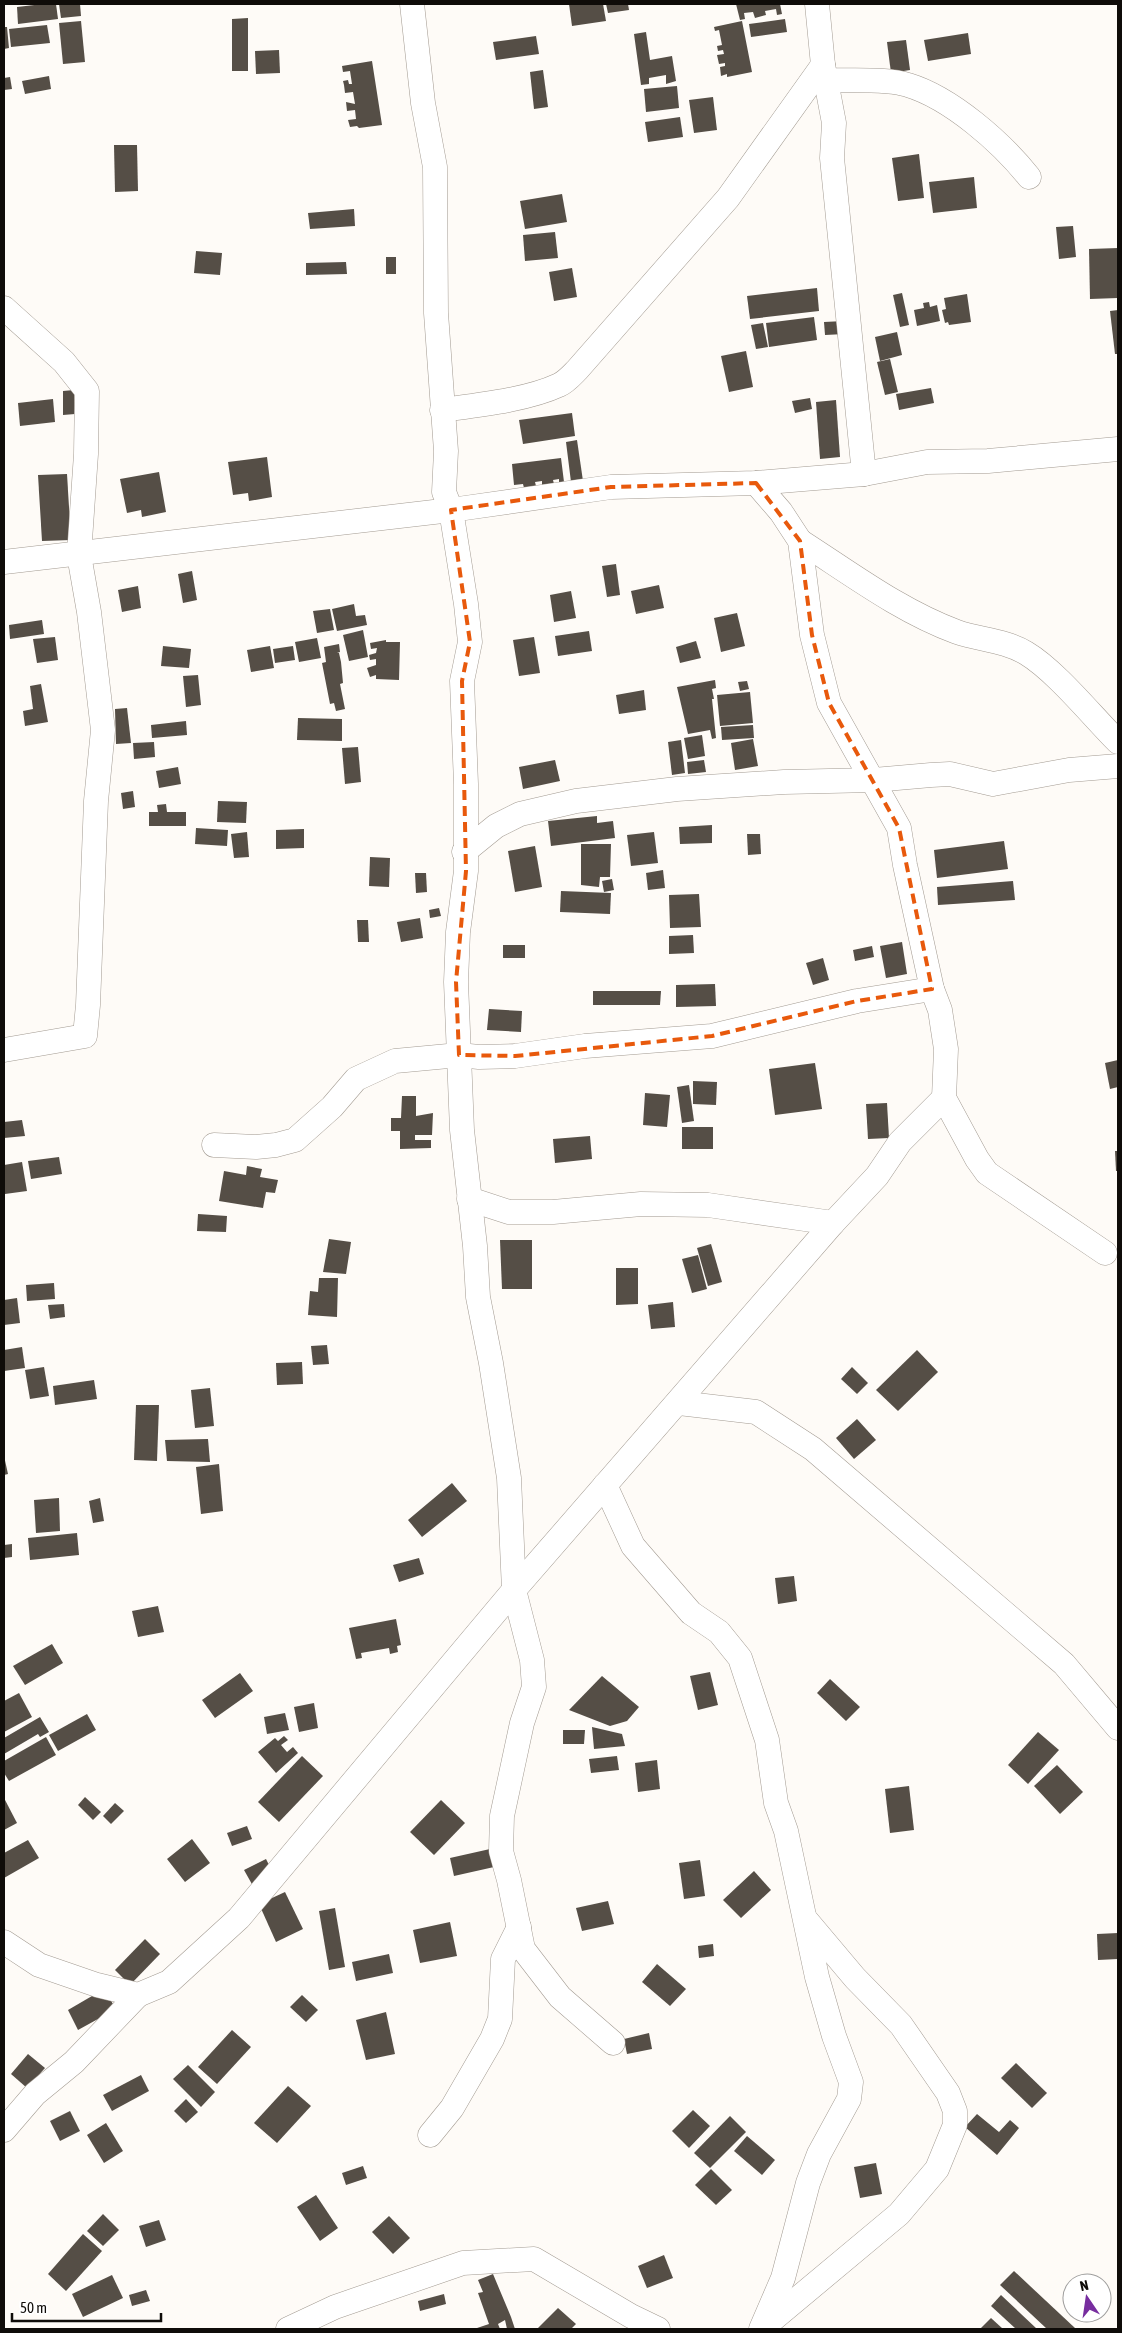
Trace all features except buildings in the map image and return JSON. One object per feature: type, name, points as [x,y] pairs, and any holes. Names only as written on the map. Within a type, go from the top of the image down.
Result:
[{"type":"street","points":[[412,4],[423,103],[435,167],[436,314],[446,451],[444,492],[451,510],[470,642],[462,681],[466,784],[464,852],[466,872],[458,932],[456,982],[460,1055],[459,1092],[478,1297],[491,1363],[509,1478],[514,1590],[532,1660],[534,1688],[522,1722],[502,1816],[501,1850],[523,1949],[543,1978],[560,1997],[613,2043]]},
{"type":"street","points":[[817,4],[825,72],[834,123],[832,158],[864,474]]},
{"type":"street","points":[[442,410],[494,402],[540,391],[561,384],[577,370],[728,198],[825,72]]},
{"type":"street","points":[[825,72],[906,84],[947,102],[982,130],[1029,177]]},
{"type":"street","points":[[4,308],[64,362],[87,391],[86,454],[79,554],[89,612],[103,730],[96,801],[85,1036],[4,1050]]},
{"type":"street","points":[[4,562],[451,510],[611,487],[756,483],[864,474],[927,462],[988,461],[1118,449]]},
{"type":"street","points":[[756,483],[781,512],[800,541],[889,598],[932,620],[958,632],[991,639],[1025,652],[1045,666],[1118,742]]},
{"type":"street","points":[[800,541],[812,635],[829,703],[900,828],[905,865],[932,989],[940,1010],[946,1049],[944,1098],[977,1159],[987,1173],[1105,1253]]},
{"type":"street","points":[[464,852],[496,826],[512,818],[576,800],[677,789],[784,782],[874,780],[950,774],[993,784],[1069,770],[1118,766]]},
{"type":"street","points":[[214,1145],[256,1147],[276,1145],[294,1140],[332,1107],[356,1080],[395,1061],[460,1055],[479,1057],[515,1056],[585,1046],[712,1036],[858,1001],[932,989]]},
{"type":"street","points":[[4,2130],[35,2094],[74,2062],[138,1995],[169,1982],[239,1918],[514,1590],[679,1402],[832,1223],[877,1176],[900,1142],[944,1098]]},
{"type":"street","points":[[470,1200],[509,1212],[553,1212],[641,1204],[708,1205],[832,1223]]},
{"type":"street","points":[[679,1402],[756,1412],[813,1449],[1064,1664],[1118,1728]]},
{"type":"street","points":[[605,1486],[633,1546],[691,1613],[719,1632],[740,1658],[767,1740],[776,1802],[786,1831],[817,1977],[834,2036],[851,2082],[849,2099],[816,2162],[808,2183],[783,2278],[760,2329]]},
{"type":"street","points":[[760,2329],[899,2214],[937,2169],[955,2125],[954,2111],[948,2093],[901,2025],[855,1978],[806,1920]]},
{"type":"street","points":[[430,2135],[452,2108],[492,2039],[500,2020],[503,1959],[519,1927]]},
{"type":"street","points":[[4,1942],[39,1965],[138,1995]]},
{"type":"street","points":[[288,2329],[335,2308],[463,2263],[534,2259],[630,2316],[658,2329]]},
{"type":"street","points":[[760,2329],[787,2329]]},
{"type":"highlighted area","points":[[756,483],[800,541],[812,635],[829,703],[899,828],[932,989],[857,1001],[712,1036],[515,1056],[459,1055],[456,982],[466,871],[462,681],[470,642],[451,510],[611,487]]}]
